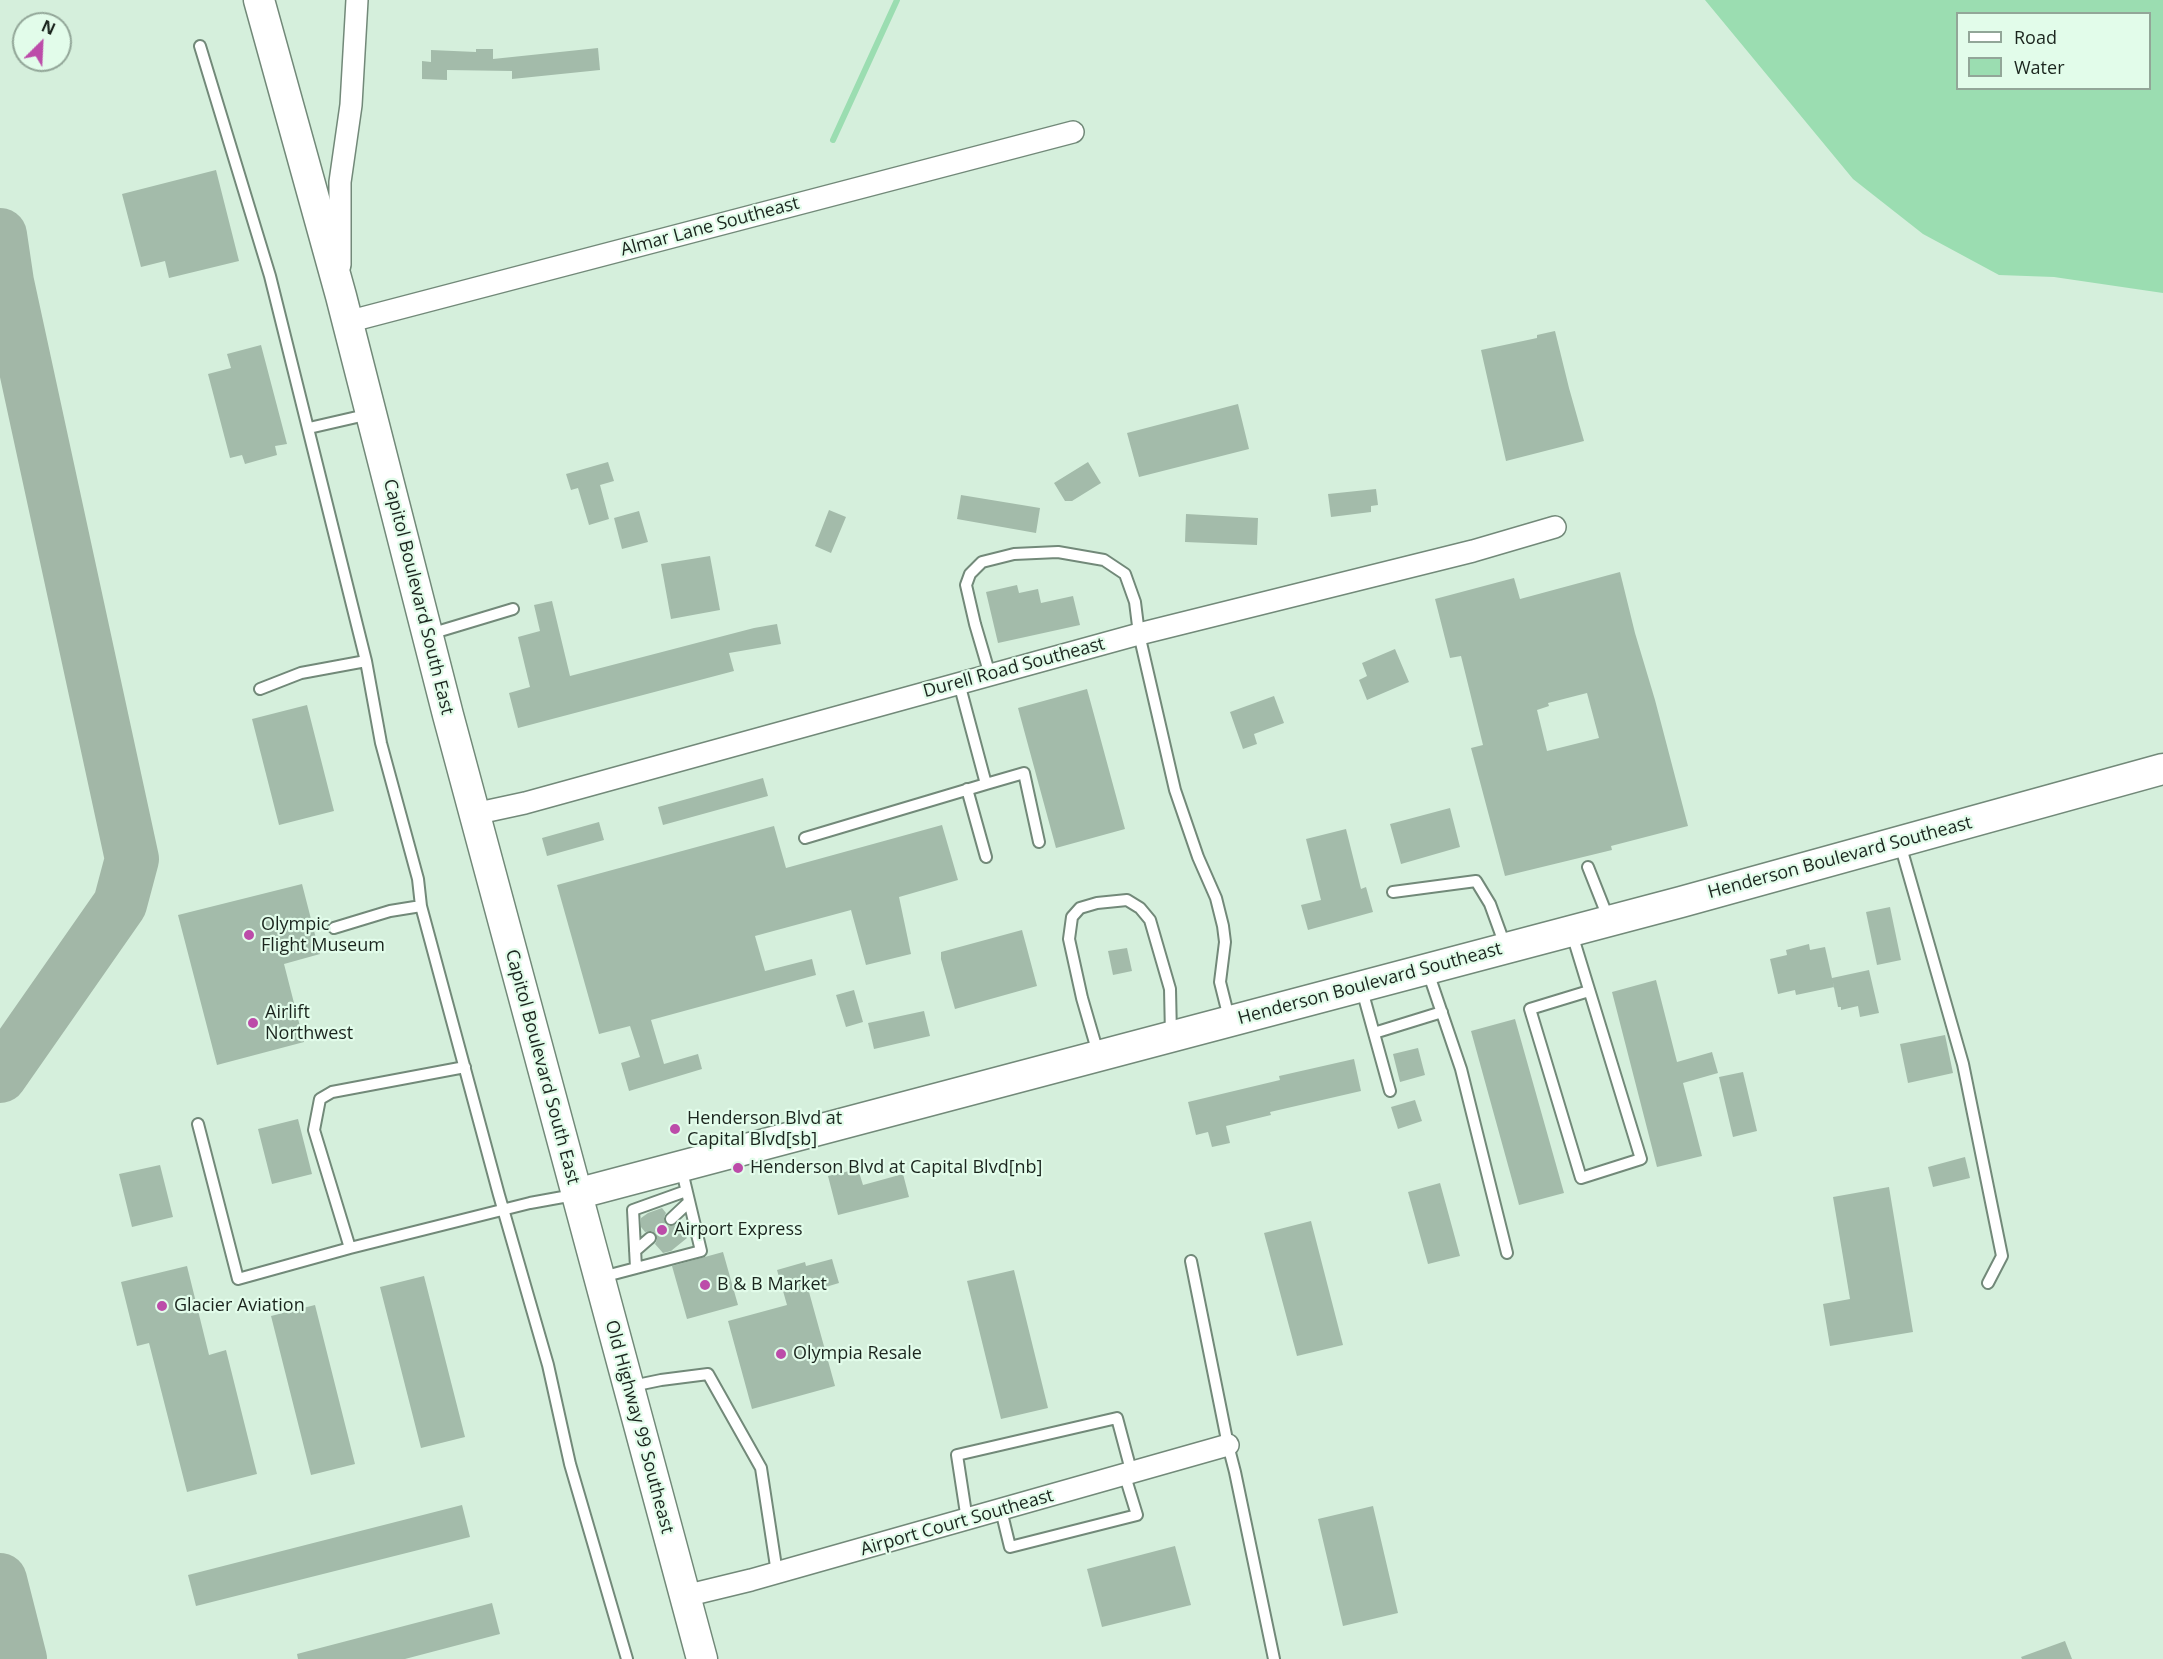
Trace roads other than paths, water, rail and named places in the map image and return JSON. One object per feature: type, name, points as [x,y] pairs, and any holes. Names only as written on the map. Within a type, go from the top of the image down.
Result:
[{"type":"main road","name":"Capitol Boulevard South East","points":[[259,0],[344,309],[427,635],[576,1194]]},
{"type":"main road","name":"Henderson Boulevard Southeast","points":[[576,1194],[685,1186],[1099,1056],[1609,921],[2163,769]]},
{"type":"main road","name":"Old Highway 99 Southeast","points":[[576,1194],[702,1659]]},
{"type":"street","points":[[344,309],[340,182],[351,105],[357,0]]},
{"type":"street","name":"Almar Lane Southeast","points":[[344,309],[1072,132]]},
{"type":"street","name":"Durell Road Southeast","points":[[474,814],[1139,634],[1461,554],[1555,526]]},
{"type":"street","name":"Airport Court Southeast","points":[[685,1596],[777,1573],[1129,1475],[1228,1445]]},
{"type":"lane","points":[[200,46],[270,276],[366,661],[381,743],[418,879],[421,906],[548,1365],[570,1464],[627,1659]]},
{"type":"lane","points":[[309,428],[371,414]]},
{"type":"lane","points":[[990,675],[966,585],[970,574],[982,562],[1014,554],[1058,552],[1104,560],[1125,574],[1135,602],[1139,634],[1175,790],[1198,858],[1216,898],[1223,926],[1225,942],[1220,982],[1230,1021]]},
{"type":"lane","points":[[427,635],[513,609]]},
{"type":"lane","points":[[260,688],[301,673],[366,661]]},
{"type":"lane","points":[[959,683],[986,784]]},
{"type":"lane","points":[[805,838],[1023,773],[1039,842]]},
{"type":"lane","points":[[967,789],[986,857]]},
{"type":"lane","points":[[1899,841],[1963,1064],[2002,1256],[1988,1282]]},
{"type":"lane","points":[[1588,867],[1609,921]]},
{"type":"lane","points":[[1393,892],[1476,881],[1490,904],[1506,948]]},
{"type":"lane","points":[[1099,1056],[1082,998],[1069,939],[1072,917],[1080,908],[1097,903],[1127,900],[1150,920],[1170,989],[1171,1036]]},
{"type":"lane","points":[[334,928],[421,906]]},
{"type":"lane","points":[[1571,931],[1590,991],[1641,1160],[1581,1178],[1530,1009],[1590,991]]},
{"type":"lane","points":[[1427,969],[1461,1069],[1507,1253]]},
{"type":"lane","points":[[1361,986],[1390,1091]]},
{"type":"lane","points":[[1374,1033],[1442,1012]]},
{"type":"lane","points":[[350,1248],[315,1130],[321,1099],[332,1092],[465,1067]]},
{"type":"lane","points":[[198,1124],[238,1279],[350,1248],[530,1203],[576,1194]]},
{"type":"lane","points":[[671,1219],[685,1186]]},
{"type":"lane","points":[[636,1268],[633,1210],[685,1186]]},
{"type":"lane","points":[[599,1278],[700,1251],[685,1186]]},
{"type":"lane","points":[[635,1251],[650,1238]]},
{"type":"lane","points":[[1191,1261],[1274,1659]]},
{"type":"lane","points":[[628,1387],[708,1374],[761,1468],[777,1573]]},
{"type":"lane","points":[[966,1520],[957,1455],[1117,1418],[1137,1515],[1010,1547],[1001,1510]]},
{"type":"water","points":[[1705,0],[2163,0],[2163,293],[2054,277],[1999,275],[1923,234],[1853,179]]},
{"type":"waterway","points":[[833,140],[897,0]]},
{"type":"place","name":"Olympic Flight Museum","points":[[249,935]]},
{"type":"place","name":"Airlift Northwest","points":[[253,1023]]},
{"type":"place","name":"Henderson Blvd at Capital Blvd[sb]","points":[[675,1129]]},
{"type":"place","name":"Henderson Blvd at Capital Blvd[nb]","points":[[738,1168]]},
{"type":"place","name":"Airport Express","points":[[662,1230]]},
{"type":"place","name":"B & B Market","points":[[705,1285]]},
{"type":"place","name":"Glacier Aviation","points":[[162,1306]]},
{"type":"place","name":"Olympia Resale","points":[[781,1354]]}]
